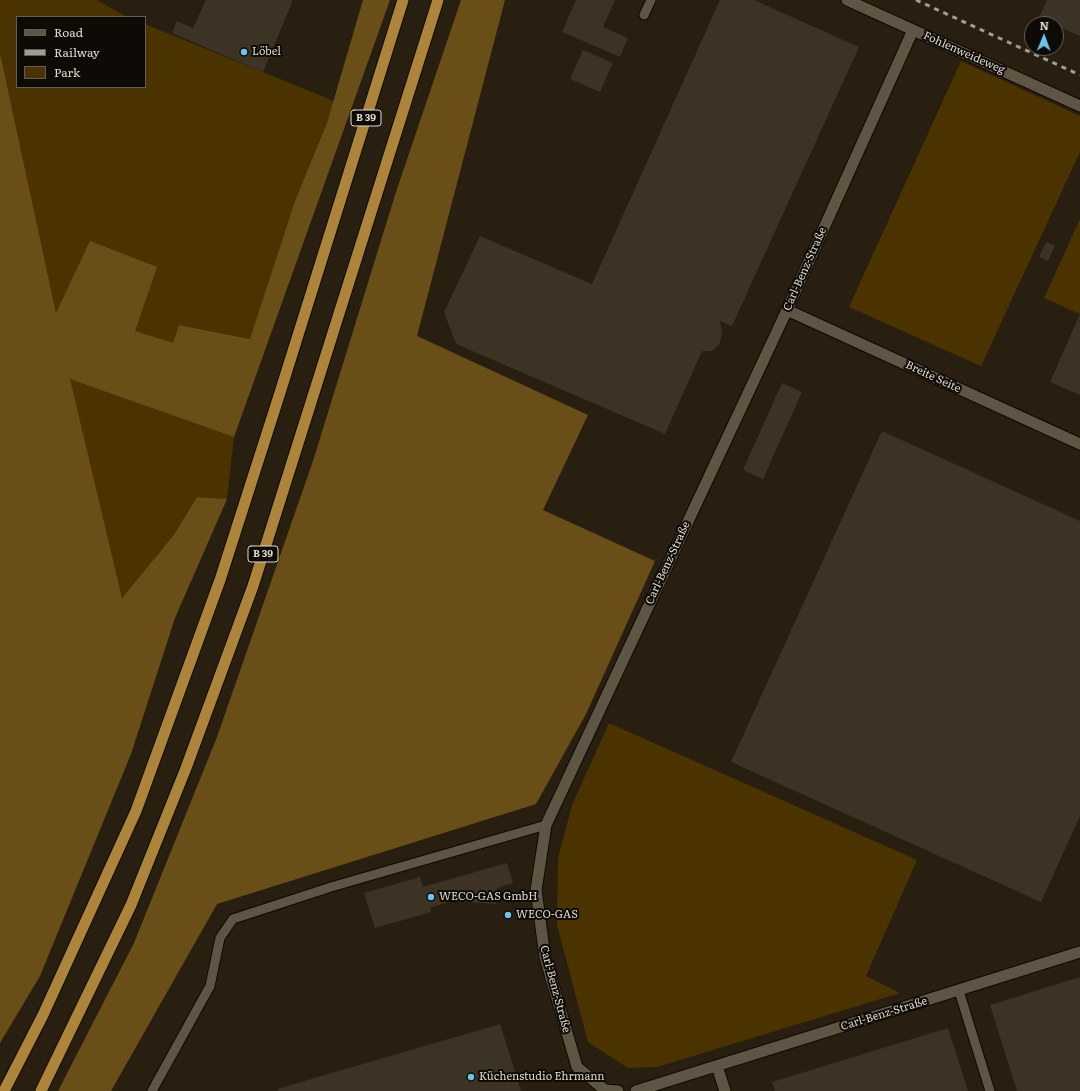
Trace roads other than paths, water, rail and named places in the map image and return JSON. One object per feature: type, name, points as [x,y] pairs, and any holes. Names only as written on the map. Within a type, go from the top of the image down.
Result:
[{"type":"highway","name":"B 39","points":[[4,1091],[43,1015],[136,811],[220,580],[403,0]]},
{"type":"highway","name":"B 39","points":[[42,1091],[131,905],[186,768],[253,586],[438,0]]},
{"type":"street","name":"Fohlenweideweg","points":[[847,0],[1080,106]]},
{"type":"street","name":"Carl-Benz-Straße","points":[[618,1091],[605,1090],[577,1067],[544,957],[536,890],[546,825],[787,310],[913,30]]},
{"type":"street","name":"Breite Seite","points":[[787,310],[1080,444]]},
{"type":"street","name":"Carl-Benz-Straße","points":[[636,1091],[1080,952]]},
{"type":"street","points":[[717,1066],[725,1091]]},
{"type":"lane","points":[[644,15],[651,0]]},
{"type":"lane","points":[[152,1091],[210,986],[220,938],[233,919],[331,887],[546,825]]},
{"type":"lane","points":[[959,991],[990,1091]]},
{"type":"railway","points":[[916,0],[1080,75]]},
{"type":"place","name":"Löbel","points":[[244,52]]},
{"type":"place","name":"WECO-GAS GmbH","points":[[431,897]]},
{"type":"place","name":"WECO-GAS","points":[[508,915]]},
{"type":"place","name":"Küchenstudio Ehrmann","points":[[471,1077]]}]
